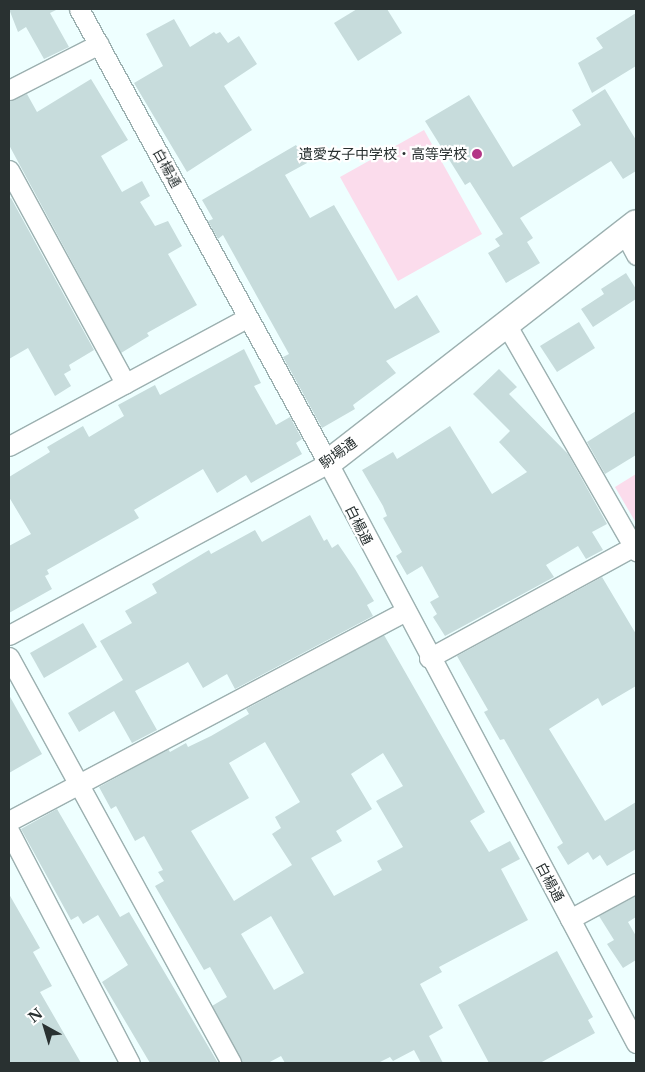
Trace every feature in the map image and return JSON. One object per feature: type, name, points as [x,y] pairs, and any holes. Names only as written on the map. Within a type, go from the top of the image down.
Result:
[{"type":"street","name":"白楊通","points":[[79,9],[328,463],[404,612],[636,1043]]},
{"type":"street","points":[[9,90],[99,44]]},
{"type":"street","points":[[9,170],[125,383]]},
{"type":"street","points":[[630,228],[636,255]]},
{"type":"street","name":"駒場通","points":[[9,635],[328,463],[630,228]]},
{"type":"street","points":[[9,446],[247,318]]},
{"type":"street","points":[[429,658],[635,547],[506,324]]},
{"type":"street","points":[[9,820],[404,612]]},
{"type":"street","points":[[9,657],[231,1063]]},
{"type":"street","points":[[9,831],[130,1063]]},
{"type":"street","points":[[570,919],[636,883]]},
{"type":"shaded area","points":[[424,130],[482,234],[398,281],[340,177]]},
{"type":"shaded area","points":[[636,474],[636,523],[615,487]]},
{"type":"building","points":[[9,9],[58,9],[50,13],[69,47],[44,59],[26,27],[18,32]]},
{"type":"building","points":[[357,9],[387,9],[402,33],[358,61],[334,23]]},
{"type":"building","points":[[636,13],[636,66],[592,93],[578,63],[603,48],[596,38]]},
{"type":"building","points":[[174,19],[190,47],[214,32],[216,34],[220,32],[228,43],[239,36],[257,64],[224,86],[252,130],[187,172],[134,83],[163,66],[146,34]]},
{"type":"building","points":[[91,79],[128,140],[101,156],[122,192],[142,181],[150,196],[140,202],[155,226],[168,221],[182,246],[168,254],[197,305],[147,333],[149,336],[121,353],[9,145],[9,101],[27,94],[37,112]]},
{"type":"building","points":[[605,89],[636,140],[636,171],[623,179],[611,161],[520,218],[533,238],[527,242],[540,263],[506,283],[488,253],[500,246],[495,239],[503,234],[470,182],[465,185],[425,121],[469,95],[513,167],[581,125],[572,110]]},
{"type":"building","points":[[296,145],[307,163],[285,175],[310,218],[334,205],[395,309],[417,295],[440,332],[386,361],[396,373],[353,405],[355,409],[322,428],[283,357],[289,354],[223,235],[218,239],[208,221],[213,219],[202,200]]},
{"type":"building","points":[[11,198],[94,350],[69,365],[71,370],[64,374],[71,386],[55,396],[28,348],[9,359],[9,199]]},
{"type":"building","points":[[626,273],[636,289],[636,299],[593,327],[581,309],[604,294],[601,289]]},
{"type":"building","points":[[579,322],[595,348],[557,372],[540,346]]},
{"type":"building","points":[[244,349],[261,383],[254,386],[276,425],[290,417],[302,439],[296,443],[302,454],[251,483],[246,475],[217,493],[203,469],[134,510],[139,518],[47,570],[49,574],[45,576],[52,589],[9,613],[9,546],[31,534],[9,497],[9,477],[50,452],[47,447],[83,426],[89,437],[124,416],[118,405],[155,385],[160,395]]},
{"type":"building","points":[[499,369],[517,387],[509,394],[568,454],[607,524],[592,532],[603,550],[586,559],[578,546],[546,565],[554,577],[445,636],[433,617],[437,614],[430,602],[439,597],[422,566],[407,575],[396,556],[402,552],[383,518],[387,516],[383,506],[362,470],[393,452],[397,459],[450,426],[492,494],[527,472],[499,442],[510,431],[473,394]]},
{"type":"building","points":[[636,411],[636,455],[605,474],[587,442]]},
{"type":"building","points":[[310,515],[324,541],[327,539],[332,548],[338,544],[355,569],[374,601],[367,605],[373,616],[235,689],[227,674],[203,688],[188,662],[135,691],[157,730],[132,743],[114,711],[79,732],[68,713],[123,680],[100,641],[132,623],[125,611],[157,593],[152,584],[209,550],[211,554],[255,530],[262,542]]},
{"type":"building","points":[[602,577],[636,634],[636,686],[602,706],[598,698],[549,729],[605,821],[636,802],[636,849],[607,866],[600,855],[593,860],[588,852],[568,865],[557,847],[563,843],[504,739],[500,740],[484,712],[488,710],[457,656]]},
{"type":"building","points":[[83,623],[97,647],[44,678],[30,653]]},
{"type":"building","points":[[384,635],[485,812],[470,821],[489,852],[510,841],[520,859],[501,869],[528,920],[439,967],[442,972],[420,984],[443,1028],[429,1036],[443,1063],[421,1063],[414,1050],[393,1061],[390,1057],[378,1063],[285,1063],[281,1056],[268,1063],[242,1063],[212,1006],[227,997],[210,967],[204,970],[155,886],[164,881],[158,872],[163,870],[144,836],[135,841],[116,806],[111,809],[99,787],[168,749],[170,752],[186,743],[188,747],[211,736],[249,714],[246,709]],"holes":[[[265,742],[300,802],[275,817],[281,828],[272,834],[292,865],[234,901],[191,831],[249,798],[229,763]],[[383,753],[403,786],[376,801],[403,847],[377,861],[382,870],[334,896],[311,858],[342,841],[336,831],[372,809],[351,774]],[[271,916],[304,973],[274,990],[241,934]]]},
{"type":"building","points":[[9,695],[42,754],[9,773]]},
{"type":"building","points":[[57,809],[120,917],[129,912],[218,1063],[150,1063],[102,982],[128,965],[98,915],[83,924],[78,916],[71,920],[21,829]]},
{"type":"building","points":[[9,894],[40,948],[33,952],[52,986],[40,992],[81,1063],[9,1063]]},
{"type":"building","points":[[636,896],[636,917],[628,922],[636,936],[636,960],[623,968],[607,944],[614,940],[599,916]]},
{"type":"building","points":[[557,951],[593,1017],[588,1020],[595,1033],[540,1063],[489,1063],[458,1005]]},
{"type":"place","name":"遺愛女子中学校・高等学校","points":[[477,154]]}]
